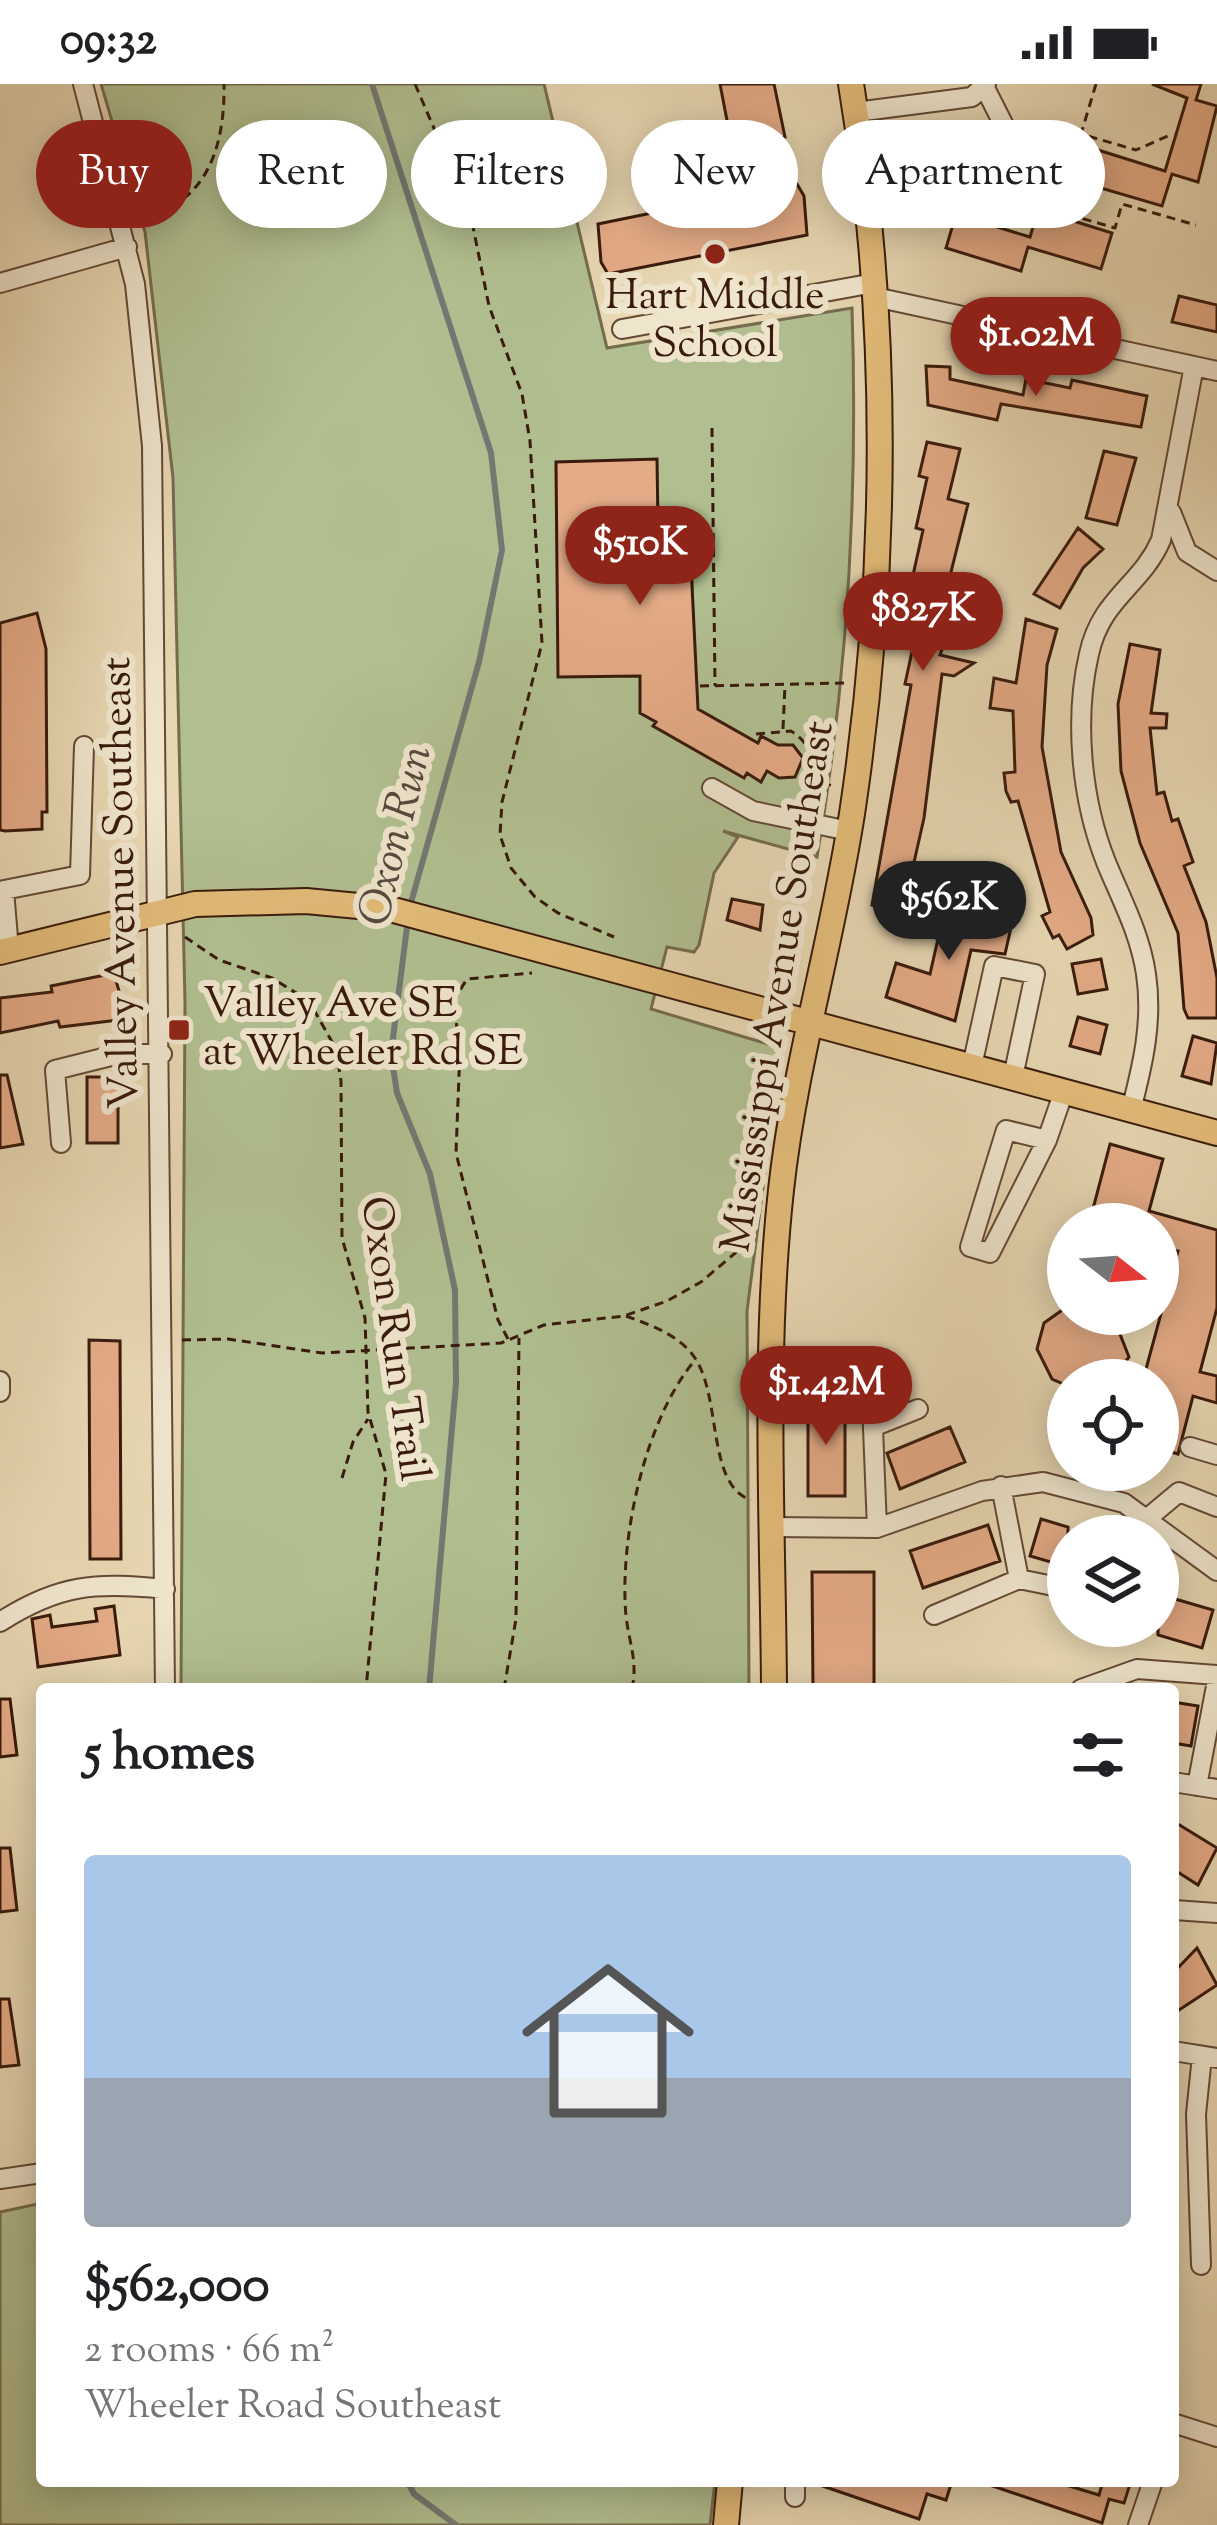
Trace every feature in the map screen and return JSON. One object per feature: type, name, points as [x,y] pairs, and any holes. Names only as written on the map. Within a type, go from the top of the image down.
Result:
[{"type":"main road","name":"Mississippi Avenue Southeast","points":[[774,1683],[775,1256],[788,1137],[849,831],[874,585],[875,290],[851,84]]},
{"type":"main road","points":[[4,951],[196,904],[259,901],[389,909],[1217,1133]]},
{"type":"main road","points":[[726,2525],[729,2487]]},
{"type":"street","name":"Valley Avenue Southeast","points":[[83,84],[127,248],[152,446],[162,1054],[165,1683]]},
{"type":"street","points":[[856,112],[972,97],[985,85],[1002,120]]},
{"type":"street","points":[[0,283],[127,248]]},
{"type":"street","points":[[622,328],[875,290],[1217,371]]},
{"type":"street","points":[[1131,1110],[1147,1041],[1147,977],[1138,938],[1092,813],[1082,717],[1085,673],[1100,619],[1148,565],[1163,532],[1195,366]]},
{"type":"street","points":[[1169,495],[1178,536],[1209,567]]},
{"type":"street","points":[[1148,565],[1172,555],[1209,567]]},
{"type":"street","points":[[4,951],[4,890],[80,875],[84,746]]},
{"type":"street","points":[[712,788],[753,811],[849,831]]},
{"type":"street","points":[[972,1066],[994,965],[1035,974],[1013,1077]]},
{"type":"street","points":[[62,1143],[55,1070],[119,1054],[162,1054]]},
{"type":"street","points":[[1047,1140],[1006,1130],[970,1247],[990,1253],[1047,1140],[1064,1091]]},
{"type":"street","points":[[0,1382],[0,1392]]},
{"type":"street","points":[[872,1403],[877,1528]]},
{"type":"street","points":[[873,1427],[918,1409]]},
{"type":"street","points":[[1190,1447],[1217,1455]]},
{"type":"street","points":[[773,1527],[877,1528],[1001,1486],[1043,1482],[1073,1486],[1144,1515]]},
{"type":"street","points":[[1001,1486],[1019,1580]]},
{"type":"street","points":[[1151,1515],[1179,1492],[1217,1507]]},
{"type":"street","points":[[1179,1541],[1217,1571]]},
{"type":"street","points":[[934,1615],[1019,1580],[1047,1585]]},
{"type":"street","points":[[0,1622],[41,1595],[111,1585],[164,1589]]},
{"type":"street","points":[[1098,1683],[1137,1669],[1217,1678],[1207,1787]]},
{"type":"street","points":[[1179,1910],[1217,1912]]},
{"type":"street","points":[[1179,2052],[1209,2057],[1196,2114],[1201,2265]]},
{"type":"street","points":[[0,2179],[36,2174]]},
{"type":"street","points":[[1179,2425],[1217,2437]]},
{"type":"street","points":[[1138,2525],[1151,2487]]},
{"type":"path","points":[[192,192],[212,165],[223,136],[224,84]]},
{"type":"path","points":[[415,84],[470,212],[489,306],[522,394],[530,441],[542,643],[502,802],[500,835],[512,868],[535,897],[558,914],[614,937]]},
{"type":"path","points":[[1096,84],[1081,134],[1136,150],[1170,135]]},
{"type":"path","points":[[1105,225],[1115,228],[1122,203],[1196,225]]},
{"type":"path","points":[[712,428],[716,686]]},
{"type":"path","points":[[795,676],[795,684]]},
{"type":"path","points":[[700,686],[846,683]]},
{"type":"path","points":[[783,731],[785,684]]},
{"type":"path","points":[[756,734],[783,731],[800,737],[811,749],[800,797]]},
{"type":"path","points":[[808,778],[835,786]]},
{"type":"path","name":"Oxon Run Trail","points":[[185,937],[218,960],[272,979],[304,997],[328,1028],[341,1081],[342,1238],[359,1291],[368,1350],[369,1418],[386,1474],[368,1683]]},
{"type":"path","points":[[509,1340],[498,1320],[456,1153],[460,1048],[453,1001],[467,979],[518,977],[533,971]]},
{"type":"path","points":[[180,1340],[228,1339],[312,1353],[501,1343],[544,1324],[624,1316],[690,1289],[753,1238]]},
{"type":"path","points":[[624,1316],[666,1332],[696,1359],[713,1402],[726,1478],[734,1491],[752,1499]]},
{"type":"path","points":[[505,1683],[516,1619],[518,1336]]},
{"type":"path","points":[[633,1683],[636,1663],[626,1616],[631,1506],[642,1468],[696,1359]]},
{"type":"path","points":[[342,1478],[353,1442],[369,1418]]},
{"type":"green space","points":[[101,84],[544,84],[553,120],[411,120],[411,228],[578,228],[607,348],[852,308],[848,584],[817,857],[723,831],[738,837],[714,873],[699,945],[694,952],[667,947],[651,1009],[781,1048],[747,1311],[749,1683],[181,1683],[185,1002],[173,478],[144,228],[192,228],[192,120],[112,120]]},
{"type":"green space","points":[[36,2204],[36,2487],[714,2487],[710,2525],[0,2525],[0,2212]]},
{"type":"building","points":[[720,84],[774,84],[781,120],[727,120]]},
{"type":"building","points":[[1152,84],[1201,84],[1196,100],[1217,106],[1198,182],[1172,174],[1162,206],[1105,189],[1105,152],[1165,171],[1187,98]]},
{"type":"building","points":[[798,186],[804,196],[807,235],[608,274],[601,262],[598,228],[607,228],[607,222],[631,217],[631,228],[798,228]]},
{"type":"building","points":[[952,228],[1001,228],[1030,237],[1033,228],[1096,228],[1112,233],[1101,269],[1028,247],[1021,271],[946,248]]},
{"type":"building","points":[[1179,296],[1217,305],[1217,332],[1172,322]]},
{"type":"building","points":[[926,366],[950,367],[950,379],[1023,395],[1026,379],[1070,388],[1072,380],[1147,396],[1141,427],[1001,404],[997,420],[928,405]]},
{"type":"building","points":[[927,442],[960,449],[948,499],[968,504],[943,604],[950,605],[948,615],[954,617],[940,655],[974,663],[954,676],[942,674],[924,818],[903,911],[872,905],[911,685],[905,684],[916,633],[909,632],[920,582],[912,580],[923,530],[916,528],[927,478],[919,476]]},
{"type":"building","points":[[1104,451],[1136,458],[1117,525],[1086,518]]},
{"type":"building","points":[[657,459],[658,523],[689,523],[698,709],[758,743],[761,736],[778,745],[793,745],[803,758],[795,777],[779,778],[767,771],[761,782],[747,773],[744,778],[653,726],[656,722],[640,713],[640,676],[558,677],[556,462]]},
{"type":"building","points":[[1078,528],[1103,549],[1083,568],[1060,608],[1034,594]]},
{"type":"building","points":[[37,613],[46,649],[47,812],[42,812],[42,829],[5,831],[0,830],[0,623]]},
{"type":"building","points":[[1026,619],[1057,629],[1047,665],[1042,747],[1061,852],[1091,918],[1093,935],[1067,949],[1059,935],[1053,938],[1042,916],[1050,912],[1018,801],[1011,802],[1006,791],[1004,773],[1015,772],[1013,711],[990,708],[994,678],[1016,683]]},
{"type":"building","points":[[1130,644],[1160,650],[1151,713],[1167,714],[1166,728],[1150,728],[1157,794],[1164,792],[1172,821],[1178,819],[1193,862],[1184,866],[1206,922],[1217,978],[1217,1018],[1188,1018],[1184,1009],[1178,933],[1140,843],[1121,771],[1118,704]]},
{"type":"building","points":[[732,899],[763,905],[760,930],[727,920]]},
{"type":"building","points":[[945,908],[1012,923],[1005,954],[971,950],[955,1021],[886,997],[896,963],[930,974]]},
{"type":"building","points":[[1101,959],[1107,989],[1078,994],[1072,964]]},
{"type":"building","points":[[115,977],[127,1019],[60,1027],[58,1021],[0,1033],[0,998],[52,992],[51,986]]},
{"type":"building","points":[[1078,1017],[1107,1025],[1100,1054],[1070,1046]]},
{"type":"building","points":[[1193,1036],[1217,1043],[1211,1084],[1182,1076]]},
{"type":"building","points":[[0,1075],[7,1075],[23,1144],[0,1148]]},
{"type":"building","points":[[87,1077],[118,1077],[118,1143],[87,1143]]},
{"type":"building","points":[[1110,1144],[1163,1159],[1151,1203],[1095,1203]]},
{"type":"building","points":[[1179,1219],[1217,1230],[1217,1308],[1200,1372],[1217,1376],[1217,1403],[1193,1396],[1179,1450],[1179,1359],[1149,1359],[1155,1335],[1179,1335]]},
{"type":"building","points":[[1047,1321],[1047,1335],[1120,1335],[1129,1357],[1047,1359],[1047,1369],[1037,1349]]},
{"type":"building","points":[[89,1340],[120,1341],[121,1559],[90,1559]]},
{"type":"building","points":[[808,1400],[845,1400],[845,1496],[808,1496]]},
{"type":"building","points":[[950,1427],[965,1462],[900,1489],[887,1453]]},
{"type":"building","points":[[1041,1519],[1047,1521],[1047,1561],[1030,1556]]},
{"type":"building","points":[[988,1525],[1000,1561],[923,1588],[910,1551]]},
{"type":"building","points":[[812,1572],[874,1572],[874,1683],[813,1683]]},
{"type":"building","points":[[1179,1600],[1213,1610],[1202,1648],[1179,1641]]},
{"type":"building","points":[[114,1606],[120,1655],[38,1667],[32,1619],[50,1615],[52,1627],[97,1621],[95,1609]]},
{"type":"building","points":[[0,1699],[10,1699],[17,1755],[0,1757]]},
{"type":"building","points":[[1179,1703],[1198,1706],[1191,1746],[1179,1744]]},
{"type":"building","points":[[1179,1825],[1217,1848],[1198,1885],[1179,1873]]},
{"type":"building","points":[[0,1848],[10,1848],[17,1910],[0,1912]]},
{"type":"building","points":[[1197,1948],[1217,1985],[1179,2010],[1179,1967]]},
{"type":"building","points":[[0,1999],[9,1999],[19,2065],[0,2067]]},
{"type":"building","points":[[826,2487],[950,2487],[946,2500],[927,2494],[919,2519]]},
{"type":"building","points":[[996,2487],[1073,2487],[1099,2495],[1101,2487],[1129,2487],[1124,2503],[1109,2499],[1102,2523]]},
{"type":"waterway","name":"Oxon Run","points":[[372,84],[491,453],[502,550],[479,662],[410,906]]},
{"type":"waterway","name":"Oxon Run","points":[[408,919],[391,1054],[397,1093],[430,1174],[455,1290],[456,1383],[430,1683]]},
{"type":"waterway","name":"Oxon Run","points":[[410,2487],[456,2525]]},
{"type":"place","name":"Hart Middle School","points":[[715,254]]},
{"type":"place","name":"Valley Ave SE at Wheeler Rd SE","points":[[179,1030]]}]
